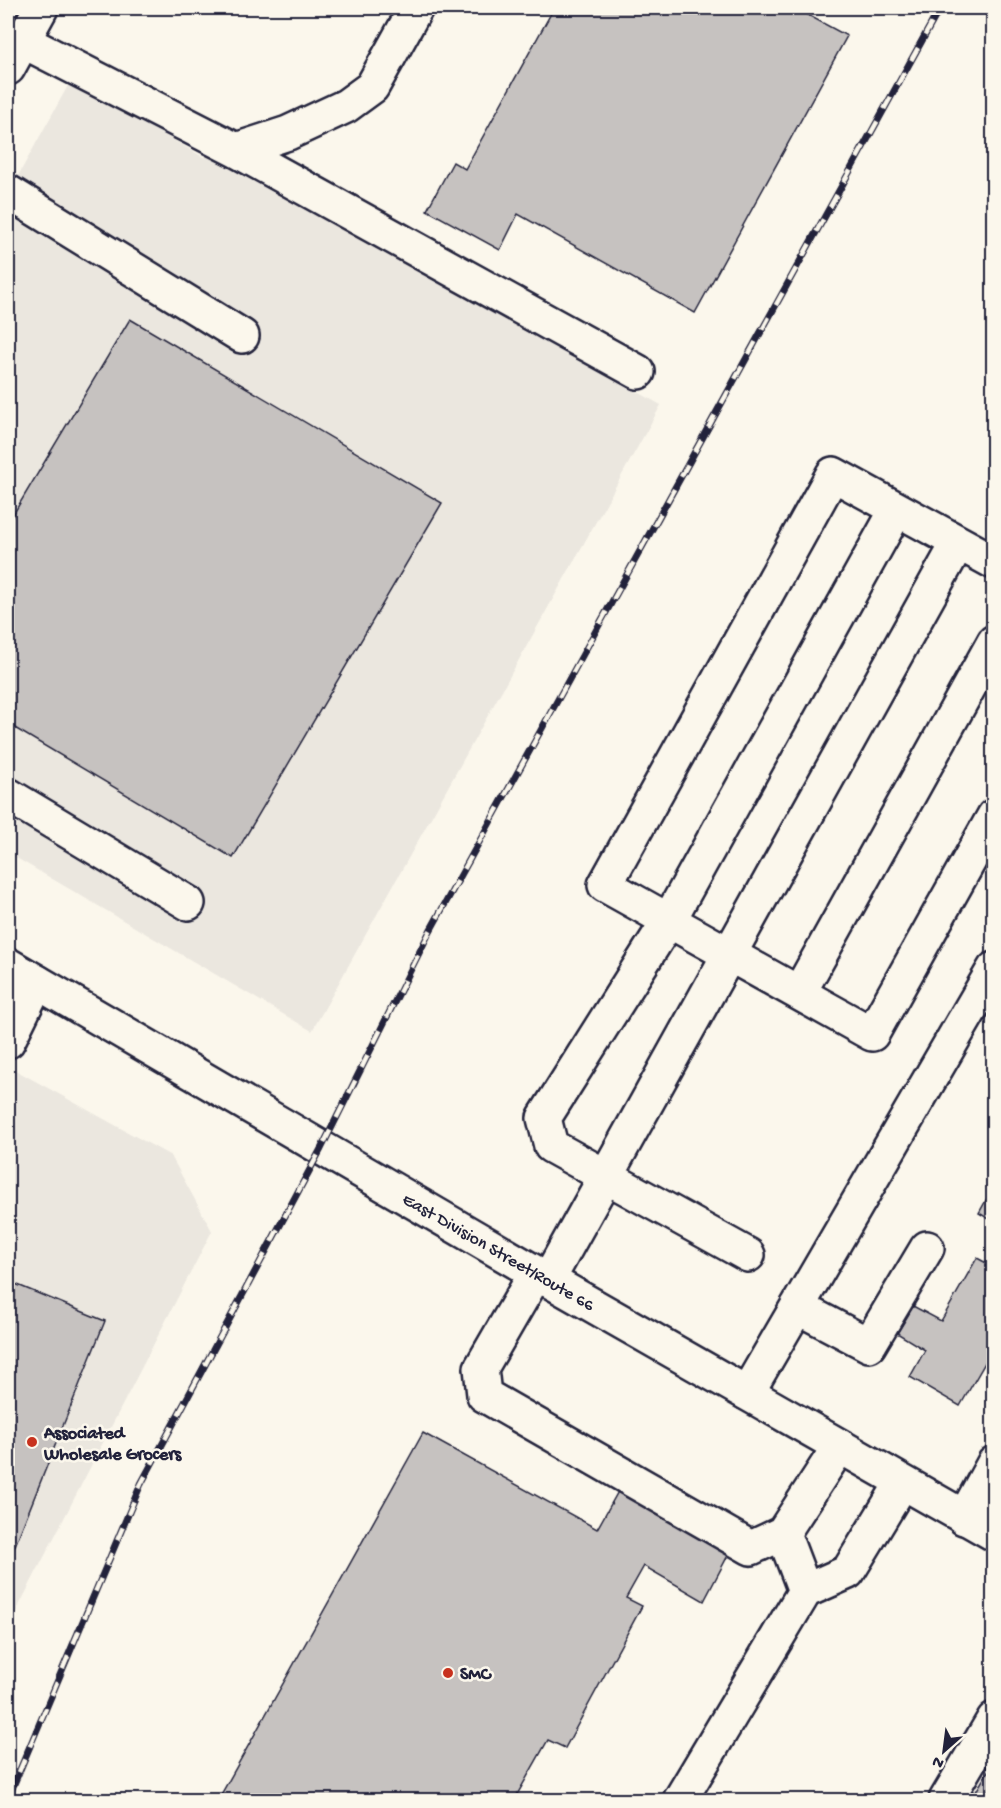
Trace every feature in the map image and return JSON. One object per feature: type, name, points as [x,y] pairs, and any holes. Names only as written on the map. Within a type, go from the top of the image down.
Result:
[{"type":"main road","points":[[41,8],[15,54],[236,150],[638,372]]},
{"type":"main road","points":[[236,150],[288,133],[346,106],[372,87],[416,8]]},
{"type":"main road","points":[[8,192],[242,336]]},
{"type":"main road","points":[[993,562],[833,474],[605,885],[872,1034],[993,816]]},
{"type":"main road","points":[[748,1255],[551,1146],[544,1118],[669,920],[897,510]]},
{"type":"main road","points":[[839,1447],[783,1533],[751,1548],[484,1395],[481,1368],[606,1176],[958,543]]},
{"type":"main road","points":[[800,993],[993,642]]},
{"type":"main road","points":[[8,795],[188,903]]},
{"type":"main road","name":"East Division Street/Route 66","points":[[8,965],[542,1276],[993,1534]]},
{"type":"main road","points":[[747,1393],[993,969]]},
{"type":"main road","points":[[8,1041],[37,982]]},
{"type":"main road","points":[[797,1307],[869,1345],[927,1248]]},
{"type":"main road","points":[[964,1518],[993,1463]]},
{"type":"main road","points":[[680,1800],[806,1591],[848,1572],[902,1483]]},
{"type":"main road","points":[[783,1533],[806,1591]]},
{"type":"main road","points":[[946,1800],[993,1719]]},
{"type":"shaded area","points":[[70,82],[205,158],[210,151],[661,405],[312,1031],[8,853],[8,194]]},
{"type":"shaded area","points":[[8,1066],[171,1156],[212,1231],[8,1627]]},
{"type":"building","points":[[554,8],[795,8],[847,36],[695,313],[518,214],[500,250],[427,210],[453,162],[465,169]]},
{"type":"building","points":[[130,319],[442,503],[233,858],[8,724],[8,523]]},
{"type":"building","points":[[994,1186],[994,1222],[979,1213]]},
{"type":"building","points":[[977,1258],[994,1267],[994,1347],[960,1406],[910,1377],[925,1350],[897,1333],[913,1306],[941,1321]]},
{"type":"building","name":"Associated Wholesale Grocers","points":[[8,1281],[105,1321],[8,1563]]},
{"type":"building","name":"SMC","points":[[423,1433],[597,1529],[625,1479],[735,1542],[704,1601],[644,1566],[626,1598],[642,1606],[565,1748],[548,1740],[514,1800],[218,1800]]},
{"type":"building","points":[[994,1761],[994,1800],[971,1800]]},
{"type":"railway","points":[[8,1798],[141,1484],[321,1149],[430,931],[940,8]]},
{"type":"place","name":"Associated Wholesale Grocers","points":[[32,1442]]},
{"type":"place","name":"SMC","points":[[448,1673]]}]
